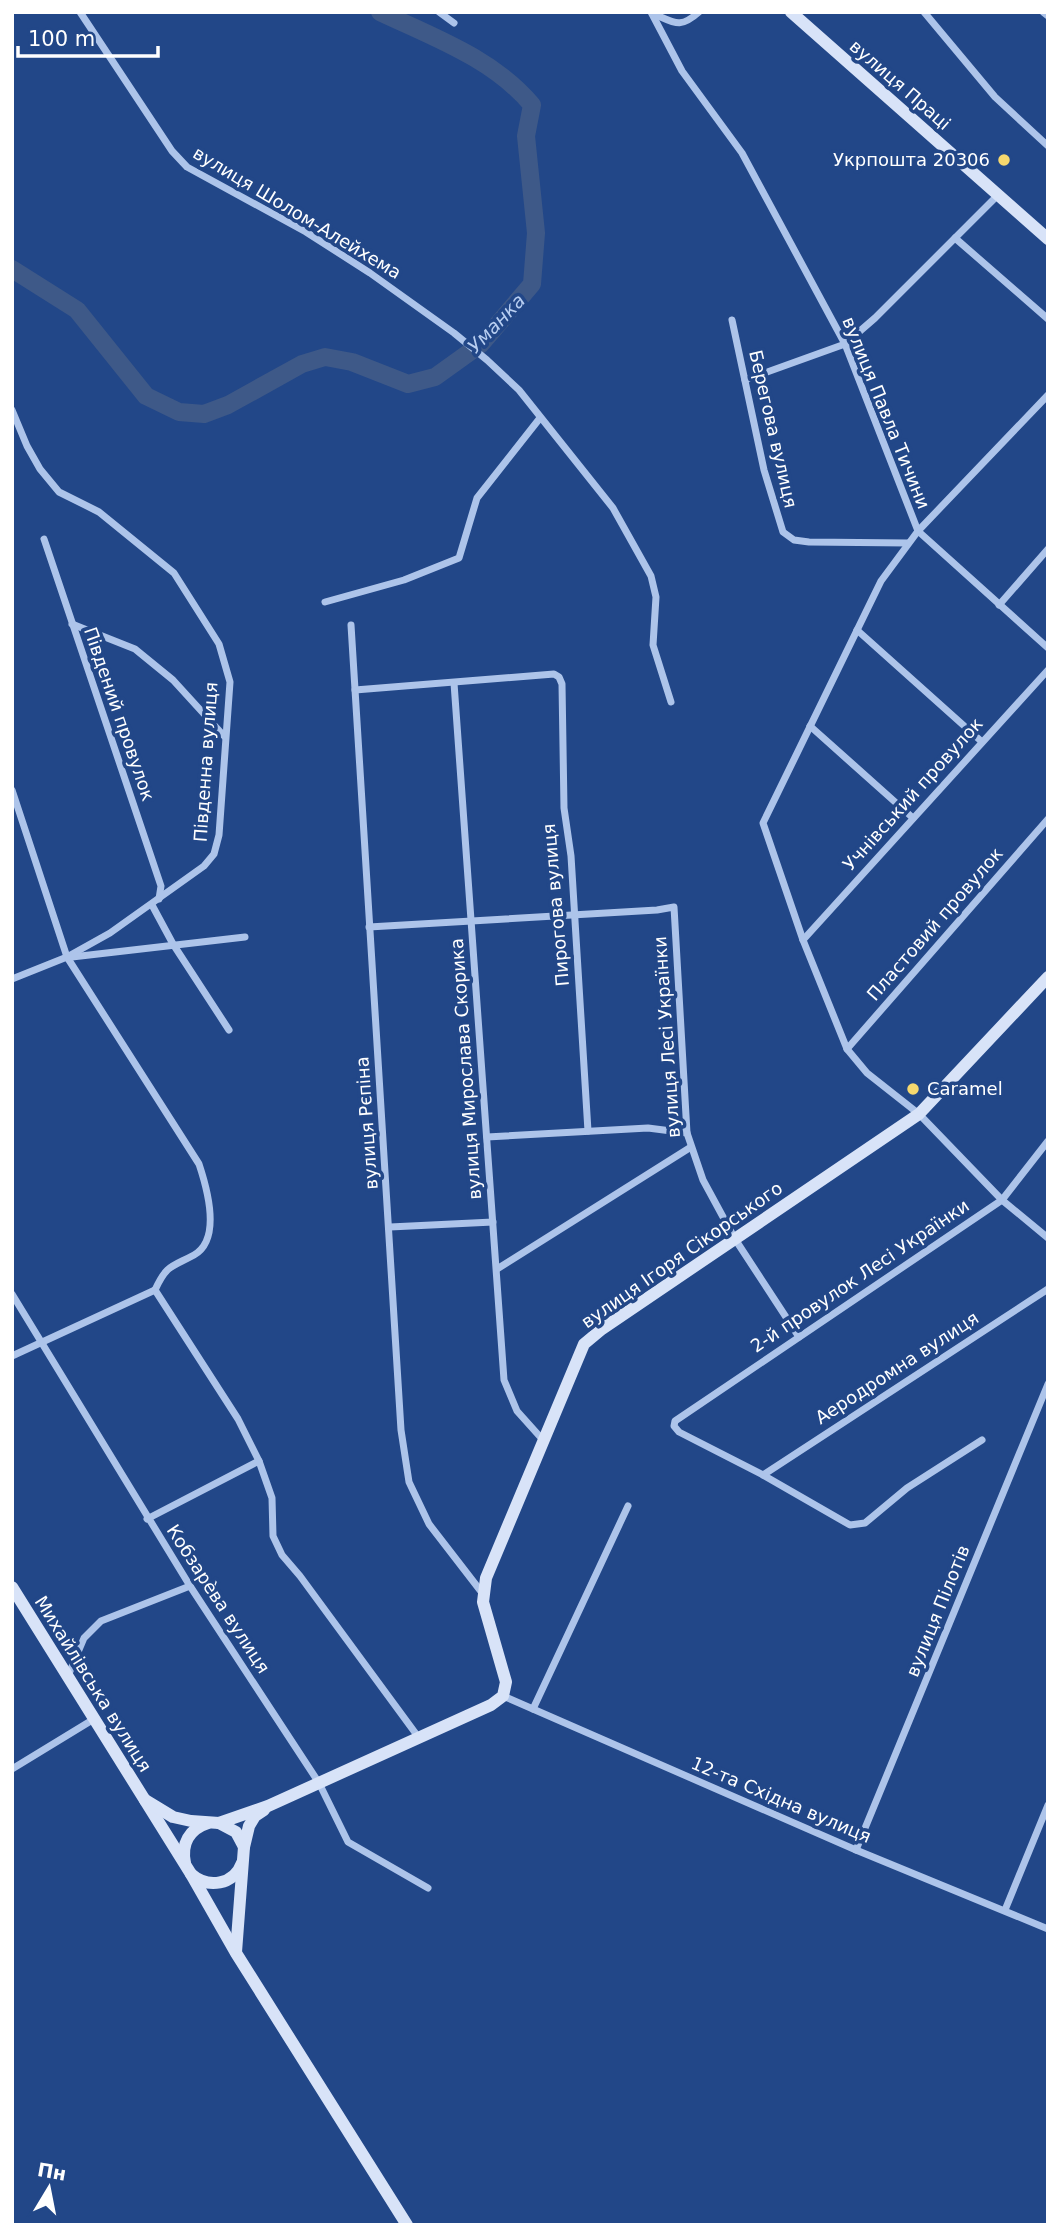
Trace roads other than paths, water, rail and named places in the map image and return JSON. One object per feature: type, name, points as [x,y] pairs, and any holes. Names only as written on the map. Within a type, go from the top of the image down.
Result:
[{"type":"main road","name":"вулиця Праці","points":[[791,12],[1048,239]]},
{"type":"main road","name":"вулиця Ігоря Сікорського","points":[[503,1696],[505,1674],[483,1602],[486,1578],[584,1344],[602,1329],[919,1114],[1048,977]]},
{"type":"main road","name":"Михайлівська вулиця","points":[[12,1587],[189,1871],[236,1953],[407,2225]]},
{"type":"main road","points":[[268,1807],[255,1816],[249,1826],[240,1869],[232,1877],[210,1884],[189,1871],[183,1848],[193,1830],[268,1807],[491,1705],[503,1696]]},
{"type":"main road","points":[[145,1800],[173,1817],[213,1823],[236,1832],[244,1853],[236,1953]]},
{"type":"street","name":"вулиця Шолом-Алейхема","points":[[80,12],[172,151],[187,167],[306,232],[370,272],[454,332],[519,390],[613,508],[651,576],[656,597],[653,645],[671,702]]},
{"type":"street","points":[[439,12],[454,23]]},
{"type":"street","points":[[652,13],[677,24],[684,23],[699,12]]},
{"type":"street","points":[[924,12],[995,97],[1048,146]]},
{"type":"street","points":[[1043,12],[1048,16]]},
{"type":"street","name":"вулиця Павла Тичини","points":[[652,13],[682,71],[742,153],[845,344],[918,531],[1048,649]]},
{"type":"street","points":[[745,380],[845,344],[875,318],[998,195]]},
{"type":"street","points":[[956,238],[1048,319]]},
{"type":"street","name":"Берегова вулиця","points":[[732,320],[764,470],[783,533],[794,540],[809,542],[908,543]]},
{"type":"street","points":[[1048,395],[918,531],[881,581],[764,820],[803,940],[847,1049],[867,1073],[919,1114],[1002,1200],[1048,1238]]},
{"type":"street","name":"Південна вулиця","points":[[12,411],[40,469],[59,492],[99,512],[174,573],[219,644],[230,682],[219,835],[214,855],[204,866],[110,933],[67,957],[12,979]]},
{"type":"street","points":[[325,602],[404,580],[459,558],[477,498],[540,418]]},
{"type":"street","name":"Південий провулок","points":[[44,538],[161,886],[155,902],[173,944],[229,1030]]},
{"type":"street","points":[[999,605],[1048,549]]},
{"type":"street","points":[[72,624],[135,649],[173,680],[225,737]]},
{"type":"street","name":"вулиця Рєпіна","points":[[351,625],[401,1430],[409,1482],[429,1524],[484,1596]]},
{"type":"street","points":[[857,630],[981,741]]},
{"type":"street","name":"Учнівський провулок","points":[[803,940],[1048,670]]},
{"type":"street","name":"Пирогова вулиця","points":[[454,683],[554,674],[562,684],[564,808],[571,856],[588,1131]]},
{"type":"street","points":[[355,690],[454,683]]},
{"type":"street","name":"вулиця Мирослава Скорика","points":[[454,683],[504,1380],[517,1411],[544,1441]]},
{"type":"street","points":[[810,726],[913,818]]},
{"type":"street","points":[[12,790],[67,957],[199,1164],[207,1188],[211,1235],[207,1245],[195,1255],[178,1262],[163,1273],[155,1290],[12,1356]]},
{"type":"street","name":"Пластовий провулок","points":[[847,1049],[1048,819]]},
{"type":"street","name":"вулиця Лесі Українки","points":[[574,915],[674,907],[687,1133],[691,1147],[703,1180],[734,1239],[799,1337]]},
{"type":"street","points":[[369,927],[574,915]]},
{"type":"street","points":[[67,957],[246,937]]},
{"type":"street","points":[[486,1137],[648,1128],[687,1133]]},
{"type":"street","name":"2-й провулок Лесі Українки","points":[[763,1475],[679,1432],[674,1426],[675,1421],[1002,1200],[1048,1141]]},
{"type":"street","points":[[497,1269],[691,1147]]},
{"type":"street","points":[[390,1227],[493,1222]]},
{"type":"street","name":"Аеродромна вулиця","points":[[763,1475],[1048,1289]]},
{"type":"street","points":[[155,1290],[238,1419],[259,1461],[272,1498],[273,1536],[282,1555],[419,1738]]},
{"type":"street","name":"Кобзарèва вулиця","points":[[12,1294],[147,1519],[319,1783],[348,1842],[428,1888]]},
{"type":"street","name":"вулиця Пілотів","points":[[856,1850],[1048,1384]]},
{"type":"street","points":[[763,1475],[850,1525],[858,1525],[865,1523],[907,1488],[982,1440]]},
{"type":"street","points":[[147,1519],[259,1461]]},
{"type":"street","points":[[533,1709],[628,1506]]},
{"type":"street","points":[[68,1676],[84,1638],[101,1621],[190,1586]]},
{"type":"street","name":"12-та Східна вулиця","points":[[503,1696],[856,1850],[1048,1928]]},
{"type":"street","points":[[12,1769],[94,1719]]},
{"type":"street","points":[[1005,1910],[1048,1805]]},
{"type":"waterway","name":"Уманка","points":[[12,269],[77,310],[146,396],[179,412],[204,414],[228,405],[302,364],[325,357],[352,362],[408,384],[435,377],[481,344],[532,284],[536,233],[526,136],[532,105],[517,89],[481,62],[380,12]]},
{"type":"place","name":"Укрпошта 20306","points":[[1004,160]]},
{"type":"place","name":"Caramel","points":[[913,1089]]}]
